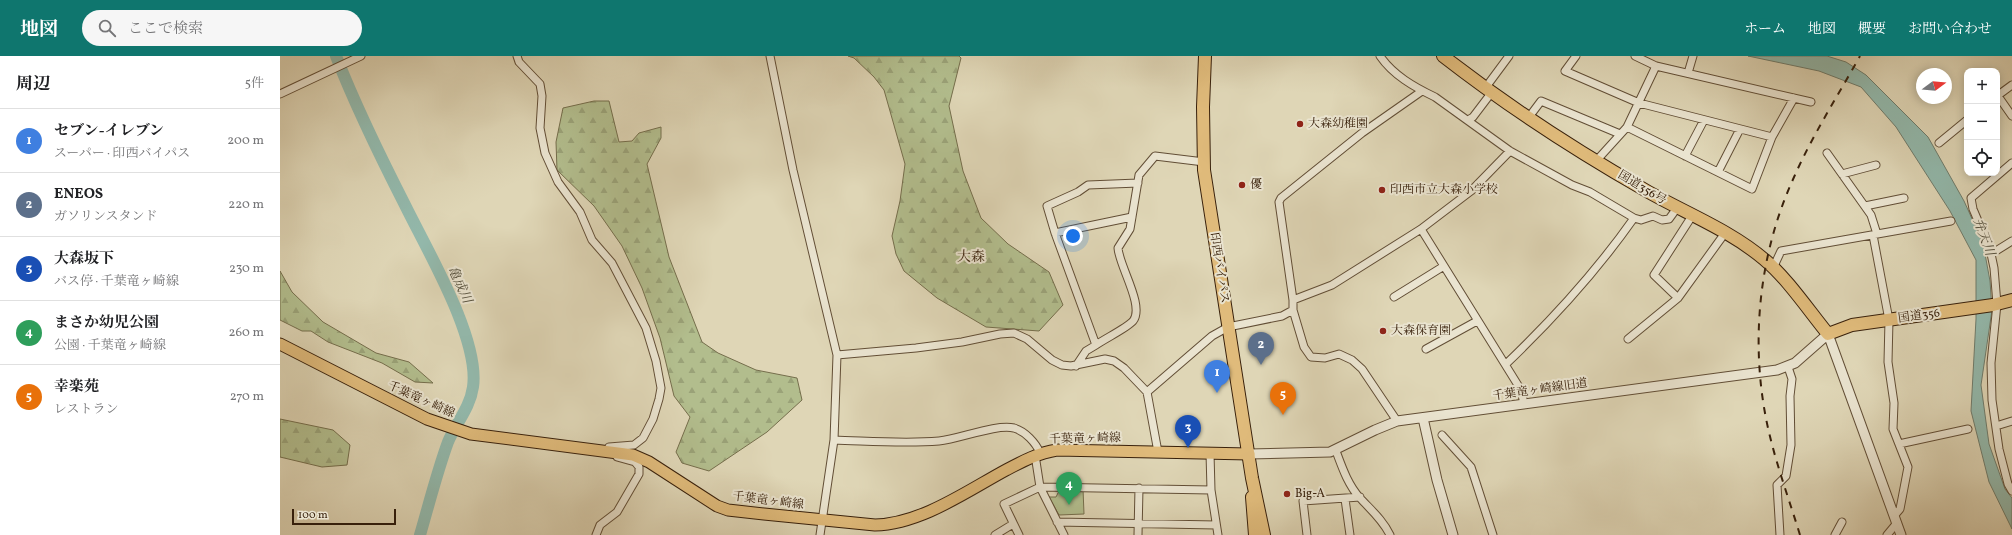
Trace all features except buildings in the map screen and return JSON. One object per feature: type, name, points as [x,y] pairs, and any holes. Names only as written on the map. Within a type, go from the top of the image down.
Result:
[{"type":"highway","name":"印西バイパス","points":[[1205,56],[1204,162],[1209,208],[1252,478],[1264,535]]},
{"type":"highway","name":"国道356号","points":[[1443,56],[1489,90],[1597,160],[1677,208],[1725,233],[1755,252],[1773,268],[1828,334]]},
{"type":"highway","name":"国道356","points":[[1828,334],[1852,325],[1995,305],[2012,300]]},
{"type":"highway","name":"印西バイパス","points":[[1252,478],[1252,516],[1255,535]]},
{"type":"main road","name":"千葉竜ヶ崎線","points":[[280,344],[426,419],[445,426],[466,432],[633,455],[649,462],[703,499],[722,508],[822,520],[875,525],[893,524],[913,519],[1038,454],[1057,450],[1249,454]]},
{"type":"street","points":[[280,94],[361,56]]},
{"type":"street","points":[[517,56],[519,62],[540,84],[542,96],[540,128],[545,153],[558,182],[580,212],[592,240],[612,263],[646,328],[656,361],[661,388],[653,419],[643,438],[634,445],[609,446],[616,452],[617,458],[635,462],[639,467],[639,474],[617,512],[600,525],[596,535]]},
{"type":"street","points":[[770,56],[792,170],[836,355],[834,440],[820,535]]},
{"type":"street","points":[[1380,56],[1394,73],[1422,91],[1435,97],[1510,151],[1572,185],[1590,192],[1634,218],[1641,220],[1653,216],[1662,220],[1670,219],[1677,208]]},
{"type":"street","points":[[1468,120],[1474,117],[1509,56]]},
{"type":"street","points":[[1576,56],[1565,71],[1639,103],[1772,137]]},
{"type":"street","points":[[1635,56],[1656,66],[1812,102]]},
{"type":"street","points":[[1688,73],[1693,56]]},
{"type":"street","points":[[1597,160],[1627,127],[1656,66]]},
{"type":"street","points":[[2000,94],[2012,85]]},
{"type":"street","points":[[1397,421],[1362,368],[1352,360],[1339,354],[1325,358],[1312,356],[1304,347],[1293,310],[1280,202],[1281,198],[1362,133],[1422,91]]},
{"type":"street","points":[[1627,127],[1752,188],[1772,137],[1794,98]]},
{"type":"street","points":[[2000,99],[2012,116]]},
{"type":"street","points":[[1529,117],[1541,100],[1620,134]]},
{"type":"street","points":[[1685,156],[1704,120]]},
{"type":"street","points":[[1939,143],[1964,122]]},
{"type":"street","points":[[1718,172],[1740,129]]},
{"type":"street","points":[[1293,300],[1332,285],[1421,229],[1471,192],[1510,151]]},
{"type":"street","points":[[1827,153],[1872,214],[1889,320],[1888,362],[1894,403],[1893,429],[1908,467],[1900,510],[1886,535]]},
{"type":"street","points":[[1076,366],[1086,351],[1132,322],[1137,313],[1118,253],[1121,241],[1130,229],[1139,175],[1155,156],[1204,162]]},
{"type":"street","points":[[2012,163],[1971,198],[1973,209],[1991,254],[1995,305],[1991,363],[1992,400],[2008,484],[2012,491]]},
{"type":"street","points":[[1842,174],[1876,166]]},
{"type":"street","points":[[1096,345],[1055,233],[1047,206],[1078,192],[1088,185],[1138,183]]},
{"type":"street","points":[[1865,206],[1904,198]]},
{"type":"street","points":[[1678,298],[1654,275],[1692,216]]},
{"type":"street","points":[[1055,233],[1132,218]]},
{"type":"street","points":[[1506,364],[1579,290],[1608,256],[1634,218]]},
{"type":"street","points":[[1773,268],[1780,251],[1951,221]]},
{"type":"street","points":[[1421,229],[1506,364],[1521,390],[1524,404]]},
{"type":"street","points":[[1628,339],[1678,298],[1725,233]]},
{"type":"street","points":[[1991,254],[2012,241]]},
{"type":"street","points":[[1394,297],[1444,266]]},
{"type":"street","points":[[1147,392],[1212,336],[1228,328],[1282,316],[1293,310]]},
{"type":"street","points":[[1426,349],[1478,321]]},
{"type":"street","points":[[836,355],[916,348],[962,342],[1000,334],[1014,334],[1027,339],[1052,360],[1062,365],[1076,366],[1105,359],[1114,361],[1124,368],[1147,392],[1158,452]]},
{"type":"street","points":[[1828,334],[1901,535]]},
{"type":"street","name":"千葉竜ヶ崎線旧道","points":[[1249,454],[1323,453],[1336,451],[1375,430],[1397,421],[1760,372],[1788,366],[1799,360],[1828,334]]},
{"type":"street","points":[[1780,535],[1777,485],[1786,476],[1791,445],[1790,396],[1792,379],[1788,366]]},
{"type":"street","points":[[1423,418],[1437,480],[1453,535]]},
{"type":"street","points":[[1996,426],[2012,421]]},
{"type":"street","points":[[834,440],[903,442],[940,441],[1005,427],[1016,428],[1031,439],[1038,454],[1040,487],[1064,535]]},
{"type":"street","points":[[1900,444],[1968,429]]},
{"type":"street","points":[[1442,435],[1471,466],[1493,535]]},
{"type":"street","points":[[1336,451],[1346,476],[1360,498],[1378,516],[1390,535]]},
{"type":"street","points":[[1210,453],[1211,490],[1218,535]]},
{"type":"street","points":[[1019,535],[1004,504],[1040,487],[1211,490]]},
{"type":"street","points":[[1138,535],[1139,488]]},
{"type":"street","points":[[1345,498],[1350,535]]},
{"type":"street","points":[[1307,535],[1303,501],[1360,498]]},
{"type":"street","points":[[1057,522],[1216,525]]},
{"type":"street","points":[[1835,535],[1842,522]]},
{"type":"street","points":[[994,535],[1013,524]]},
{"type":"green space","points":[[848,56],[959,56],[961,58],[949,106],[963,171],[981,218],[1008,244],[1049,272],[1063,305],[1039,331],[986,327],[937,298],[904,271],[896,254],[892,236],[900,201],[905,164],[884,90],[874,77],[854,58]]},
{"type":"green space","points":[[594,101],[609,101],[619,142],[632,141],[639,133],[661,127],[661,138],[647,164],[669,257],[702,342],[718,353],[756,370],[797,378],[802,400],[767,432],[709,471],[682,463],[676,452],[690,417],[674,396],[660,338],[642,288],[622,246],[594,206],[557,170],[556,142],[563,108]]},
{"type":"green space","points":[[280,271],[292,292],[323,322],[376,353],[409,362],[433,383],[415,382],[382,363],[328,342],[311,331],[302,331],[280,320]]},
{"type":"green space","points":[[280,419],[333,430],[350,445],[347,465],[322,467],[280,457]]},
{"type":"green space","points":[[1060,489],[1083,489],[1084,514],[1059,515],[1049,497],[1056,497]]},
{"type":"water","points":[[1748,56],[1827,56],[1846,62],[1866,75],[1928,137],[1964,201],[1983,243],[1990,281],[1992,310],[1981,385],[1989,444],[2005,489],[2012,498],[2012,529],[1989,482],[1971,411],[1976,319],[1976,260],[1950,211],[1896,127],[1861,87],[1819,71]]},
{"type":"waterway","name":"亀成川","points":[[336,56],[369,131],[450,295],[468,345],[473,367],[473,387],[469,402],[448,442],[420,535]]},
{"type":"railway","points":[[1800,535],[1775,455],[1762,397],[1759,366],[1760,304],[1764,273],[1771,242],[1791,184],[1815,135],[1860,56]]},
{"type":"place","name":"大森幼稚園","points":[[1300,124]]},
{"type":"place","name":"優","points":[[1242,185]]},
{"type":"place","name":"印西市立大森小学校","points":[[1382,190]]},
{"type":"place","name":"大森保育園","points":[[1383,331]]},
{"type":"place","name":"ENEOS","points":[[1261,365]]},
{"type":"place","name":"セブン-イレブン","points":[[1217,393]]},
{"type":"place","name":"幸楽苑","points":[[1283,415]]},
{"type":"place","name":"大森坂下","points":[[1188,448]]},
{"type":"place","name":"Big-A","points":[[1287,494]]},
{"type":"place","name":"まさか幼児公園","points":[[1069,505]]},
{"type":"district","name":"大森","points":[[971,257]]},
{"type":"water label","name":"弁天川","points":[[1983,237]]}]
